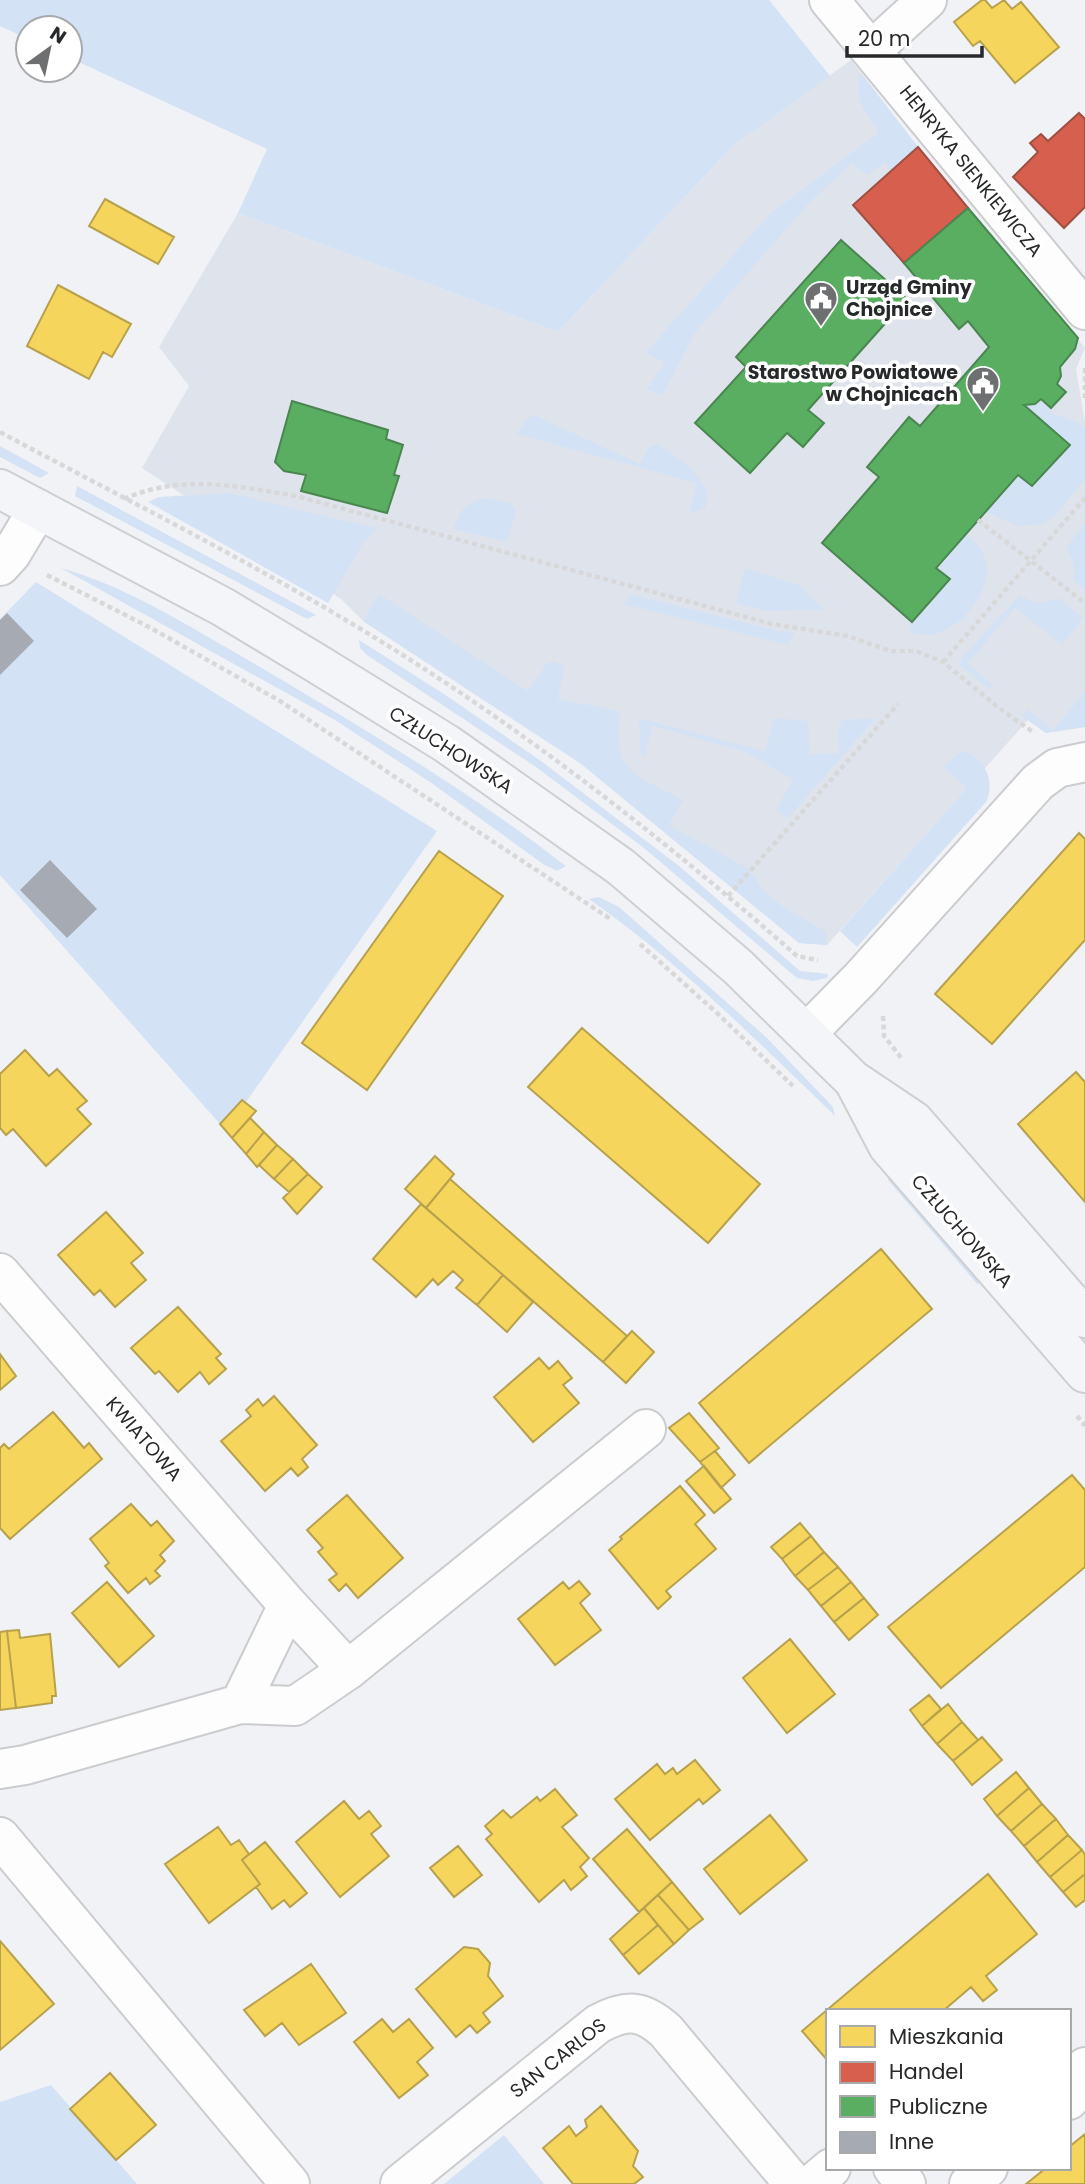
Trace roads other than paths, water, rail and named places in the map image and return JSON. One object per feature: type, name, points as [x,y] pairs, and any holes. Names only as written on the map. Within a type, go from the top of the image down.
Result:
[{"type":"main road","name":"CZŁUCHOWSKA","points":[[0,489],[223,607],[447,744],[621,867],[738,967],[853,1080],[914,1121],[1085,1318]]},
{"type":"main road","name":"CZŁUCHOWSKA","points":[[853,1080],[888,1146],[1085,1373]]},
{"type":"street","name":"HENRYKA SIENKIEWICZA","points":[[829,0],[1085,310]]},
{"type":"street","points":[[872,50],[927,0]]},
{"type":"street","points":[[0,566],[11,554],[38,509]]},
{"type":"street","points":[[807,1033],[861,978],[1061,756]]},
{"type":"street","name":"KWIATOWA","points":[[0,1273],[288,1605],[348,1670]]},
{"type":"street","points":[[0,1769],[25,1765],[240,1704],[295,1706],[348,1670],[646,1429]]},
{"type":"street","points":[[240,1704],[288,1605]]},
{"type":"street","points":[[0,1837],[290,2184]]},
{"type":"street","name":"SAN CARLOS","points":[[400,2184],[598,2024],[618,2013],[653,2019],[666,2031],[794,2184]]},
{"type":"street","points":[[1071,2097],[1081,2083],[1085,2067]]},
{"type":"street","points":[[812,2184],[829,2170]]},
{"type":"street","points":[[895,2170],[906,2184]]},
{"type":"street","points":[[970,2184],[986,2170]]},
{"type":"place","name":"Urząd Gminy Chojnice","points":[[821,328]]},
{"type":"place","name":"Starostwo Powiatowe w Chojnicach","points":[[983,413]]}]
